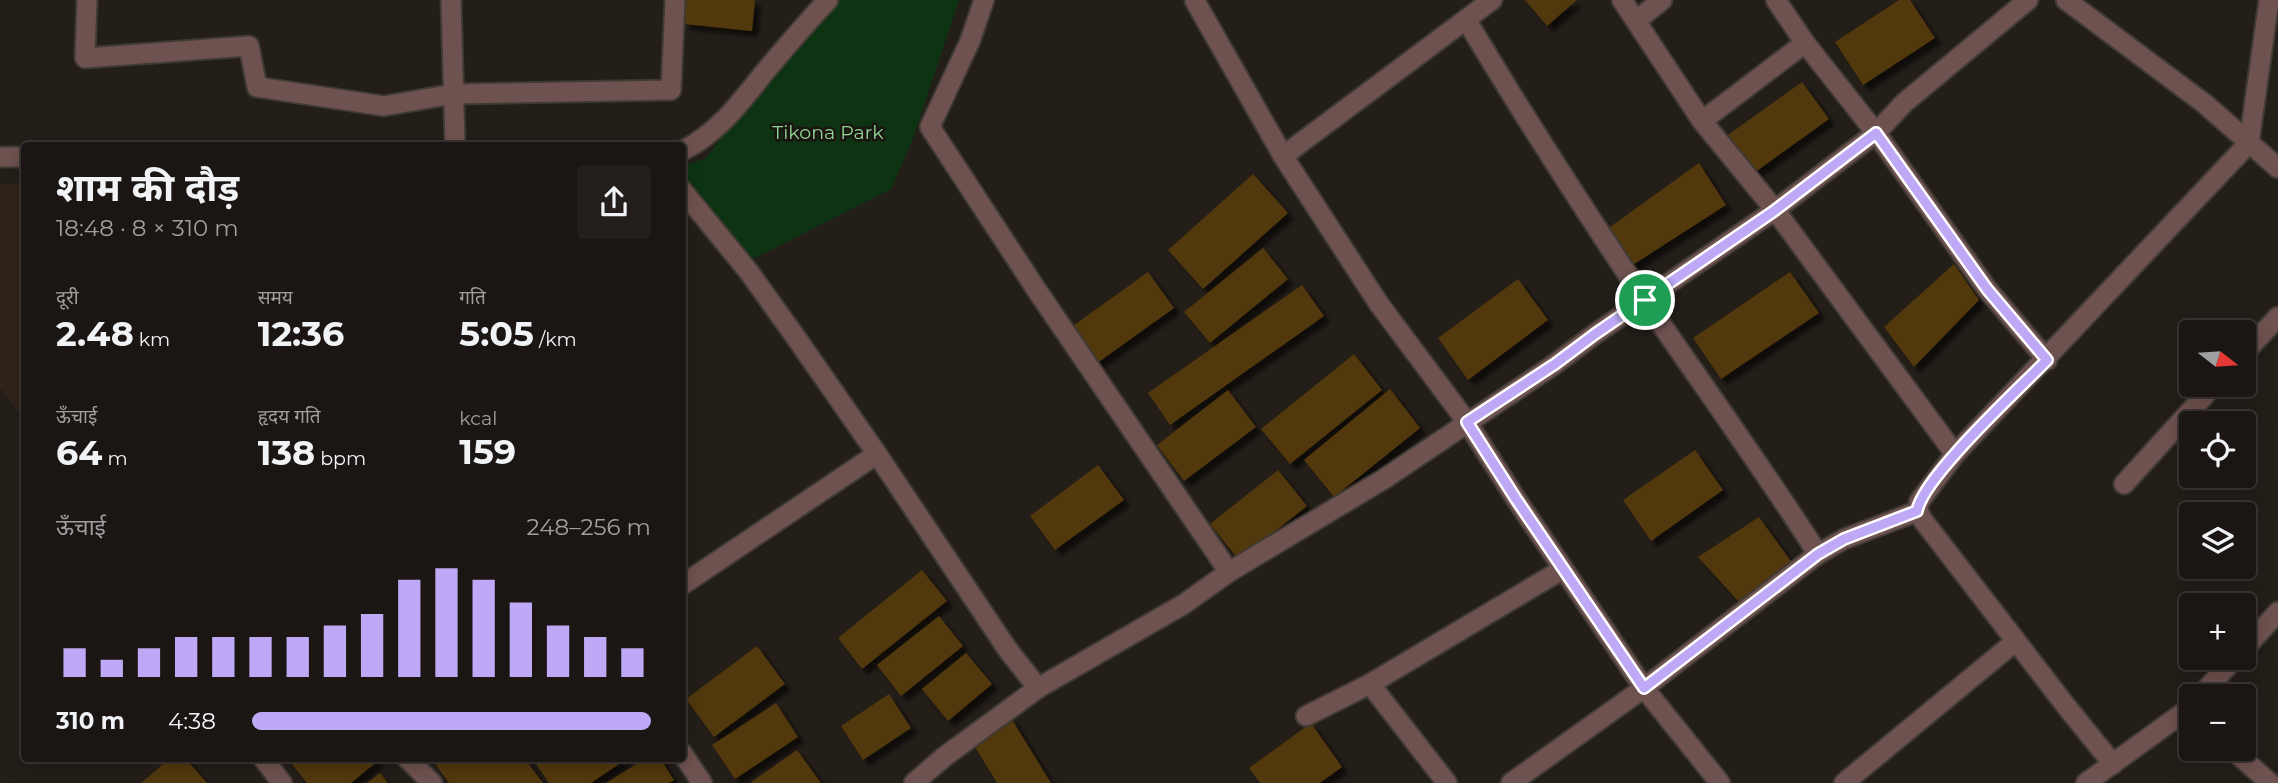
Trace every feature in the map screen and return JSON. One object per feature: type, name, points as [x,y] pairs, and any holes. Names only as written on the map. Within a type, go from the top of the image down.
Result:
[{"type":"street","points":[[87,0],[85,58],[248,46],[257,87],[384,106],[453,94],[671,90],[675,0]]},
{"type":"street","points":[[451,0],[455,142]]},
{"type":"street","points":[[803,0],[803,26]]},
{"type":"street","points":[[686,149],[702,141],[721,125],[828,0]]},
{"type":"street","points":[[984,0],[970,41],[930,127],[1036,289],[1229,572]]},
{"type":"street","points":[[1283,156],[1492,0]]},
{"type":"street","points":[[1622,0],[1702,121],[1774,211],[1955,454]]},
{"type":"street","points":[[1636,21],[1662,0]]},
{"type":"street","points":[[1776,0],[1805,43],[1876,133],[1987,289],[2047,360]]},
{"type":"street","points":[[914,783],[944,757],[1038,688],[1184,604],[1229,572],[1384,479],[1774,211],[1876,133],[1904,103],[2028,0]]},
{"type":"street","points":[[2066,0],[2095,10],[2278,168]]},
{"type":"street","points":[[1917,511],[1922,495],[1955,454],[2047,360],[2249,143],[2269,0]]},
{"type":"street","points":[[1195,1],[1283,156],[1379,304],[1467,422],[1644,688],[1720,783]]},
{"type":"street","points":[[1466,21],[1515,102],[1645,300],[1818,554]]},
{"type":"street","points":[[1702,121],[1805,43]]},
{"type":"street","points":[[0,157],[21,157]]},
{"type":"street","points":[[686,195],[749,272],[877,454],[1008,650],[1038,688]]},
{"type":"street","points":[[2256,340],[2278,317]]},
{"type":"street","points":[[2124,484],[2203,397]]},
{"type":"street","points":[[686,582],[877,454]]},
{"type":"street","points":[[1517,781],[1644,688],[1818,554],[1844,539],[1917,511]]},
{"type":"street","points":[[1917,511],[2113,764]]},
{"type":"street","points":[[1306,716],[1370,684],[1563,569]]},
{"type":"street","points":[[2256,636],[2278,612]]},
{"type":"street","points":[[1843,783],[2016,641]]},
{"type":"street","points":[[2213,684],[2225,670]]},
{"type":"street","points":[[1370,684],[1447,783]]},
{"type":"street","points":[[2092,781],[2179,717]]},
{"type":"street","points":[[686,758],[702,783]]},
{"type":"street","points":[[2245,761],[2270,783]]},
{"type":"street","points":[[266,762],[282,783]]},
{"type":"street","points":[[411,762],[432,783]]},
{"type":"shaded area","points":[[0,184],[21,184],[21,415],[0,388]]},
{"type":"green space","name":"Tikona Park","points":[[826,0],[959,0],[912,141],[891,189],[749,261],[686,206],[686,164],[705,159]]},
{"type":"building","points":[[686,0],[755,0],[752,31],[684,24]]},
{"type":"building","points":[[1525,0],[1577,0],[1547,26]]},
{"type":"building","points":[[1899,0],[1910,0],[1935,38],[1863,85],[1835,42]]},
{"type":"building","points":[[1802,82],[1829,119],[1754,173],[1728,135]]},
{"type":"building","points":[[1699,163],[1726,205],[1628,268],[1603,232]]},
{"type":"building","points":[[1253,174],[1288,213],[1203,289],[1168,250]]},
{"type":"building","points":[[1263,248],[1288,279],[1210,343],[1184,312]]},
{"type":"building","points":[[1954,264],[1979,300],[1914,367],[1884,327]]},
{"type":"building","points":[[1148,272],[1174,308],[1096,364],[1070,328]]},
{"type":"building","points":[[1790,272],[1819,313],[1721,379],[1693,338]]},
{"type":"building","points":[[1518,279],[1548,320],[1468,380],[1438,338]]},
{"type":"building","points":[[1302,285],[1324,316],[1170,425],[1148,393]]},
{"type":"building","points":[[1354,354],[1382,390],[1290,464],[1261,429]]},
{"type":"building","points":[[1390,389],[1420,428],[1334,497],[1304,460]]},
{"type":"building","points":[[1228,390],[1256,427],[1184,481],[1157,445]]},
{"type":"building","points":[[1695,450],[1723,490],[1651,541],[1623,500]]},
{"type":"building","points":[[1098,465],[1124,500],[1055,550],[1030,516]]},
{"type":"building","points":[[1278,470],[1307,506],[1239,560],[1210,524]]},
{"type":"building","points":[[1759,517],[1795,567],[1740,603],[1698,557]]},
{"type":"building","points":[[922,570],[947,601],[862,669],[838,638]]},
{"type":"building","points":[[939,616],[963,646],[901,696],[877,665]]},
{"type":"building","points":[[757,646],[785,684],[714,737],[686,699]]},
{"type":"building","points":[[966,653],[992,684],[948,721],[922,689]]},
{"type":"building","points":[[889,694],[911,728],[863,760],[841,726]]},
{"type":"building","points":[[776,703],[798,737],[735,779],[712,745]]},
{"type":"building","points":[[1011,718],[1051,783],[997,783],[972,742]]},
{"type":"building","points":[[1311,723],[1342,767],[1320,783],[1260,783],[1249,768]]},
{"type":"building","points":[[797,750],[821,783],[750,783]]},
{"type":"building","points":[[165,762],[189,762],[207,783],[141,783]]},
{"type":"building","points":[[290,762],[377,762],[351,783],[307,783]]},
{"type":"building","points":[[440,762],[527,762],[543,783],[449,783],[436,765]]},
{"type":"building","points":[[535,762],[622,762],[591,783],[549,783]]},
{"type":"building","points":[[640,762],[663,762],[674,780],[669,783],[606,783]]},
{"type":"building","points":[[380,773],[388,783],[367,783]]},
{"type":"route","points":[[1876,133],[1987,289],[2047,360],[1955,454],[1922,495],[1917,511],[1844,539],[1818,554],[1644,688],[1467,422],[1645,300],[1774,211],[1876,133]]}]
